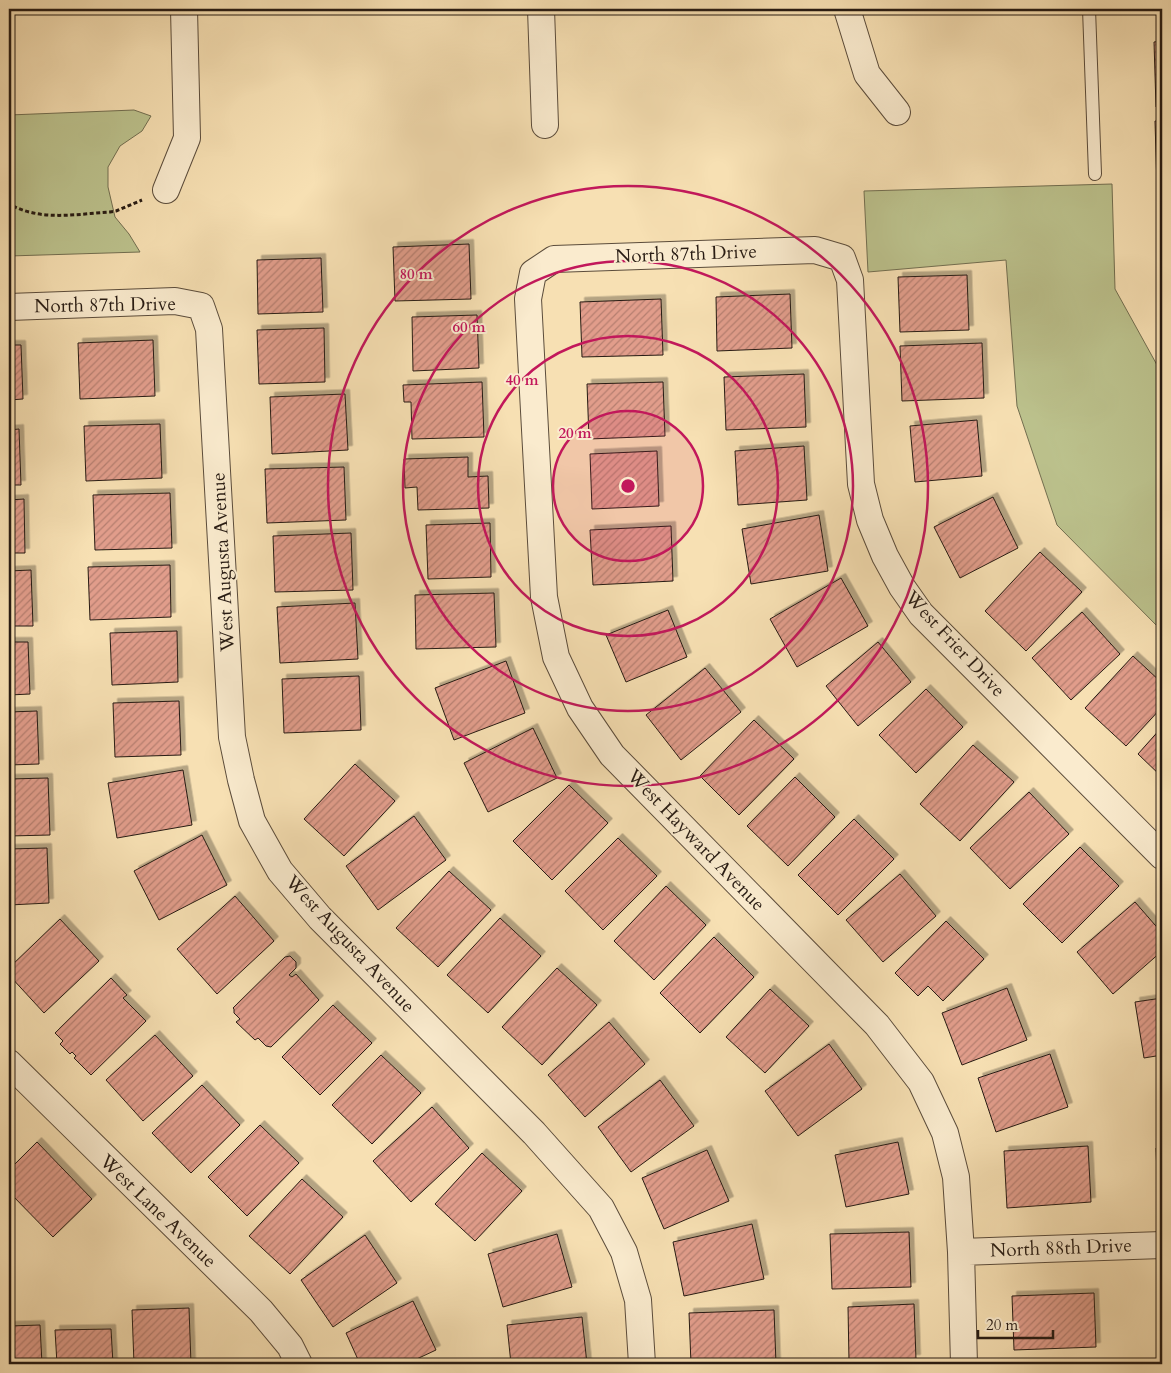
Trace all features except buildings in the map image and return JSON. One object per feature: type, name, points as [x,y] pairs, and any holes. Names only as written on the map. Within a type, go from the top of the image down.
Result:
[{"type":"street","points":[[166,190],[187,138],[184,9]]},
{"type":"street","points":[[541,9],[545,125]]},
{"type":"street","points":[[847,9],[867,74],[897,112]]},
{"type":"street","name":"North 87th Drive","points":[[532,273],[554,259],[815,250],[842,258]]},
{"type":"street","name":"West Frier Drive","points":[[842,258],[850,280],[861,484],[870,520],[893,571],[921,614],[1162,856]]},
{"type":"street","name":"West Hayward Avenue","points":[[532,273],[528,299],[543,587],[556,657],[580,708],[612,755],[877,1025],[921,1082],[945,1133],[956,1177],[961,1252],[964,1364]]},
{"type":"street","name":"North 87th Drive","points":[[9,307],[175,301],[201,306]]},
{"type":"street","name":"West Augusta Avenue","points":[[201,306],[209,329],[232,736],[240,780],[252,821],[280,871],[320,918],[534,1133],[601,1208],[624,1252],[638,1300],[642,1364]]},
{"type":"street","name":"West Lane Avenue","points":[[9,1063],[261,1311],[290,1346],[299,1364]]},
{"type":"street","name":"North 88th Drive","points":[[961,1252],[1162,1245]]},
{"type":"lane","points":[[1089,9],[1095,174]]},
{"type":"path","points":[[9,211],[13,206],[34,214],[49,216],[110,212],[166,190]]},
{"type":"green space","points":[[134,110],[151,116],[142,131],[120,146],[108,167],[108,187],[115,217],[129,234],[140,252],[9,256],[9,115]]},
{"type":"green space","points":[[1112,184],[1115,289],[1162,374],[1162,631],[1057,525],[1017,406],[1006,260],[868,272],[864,191]]}]
